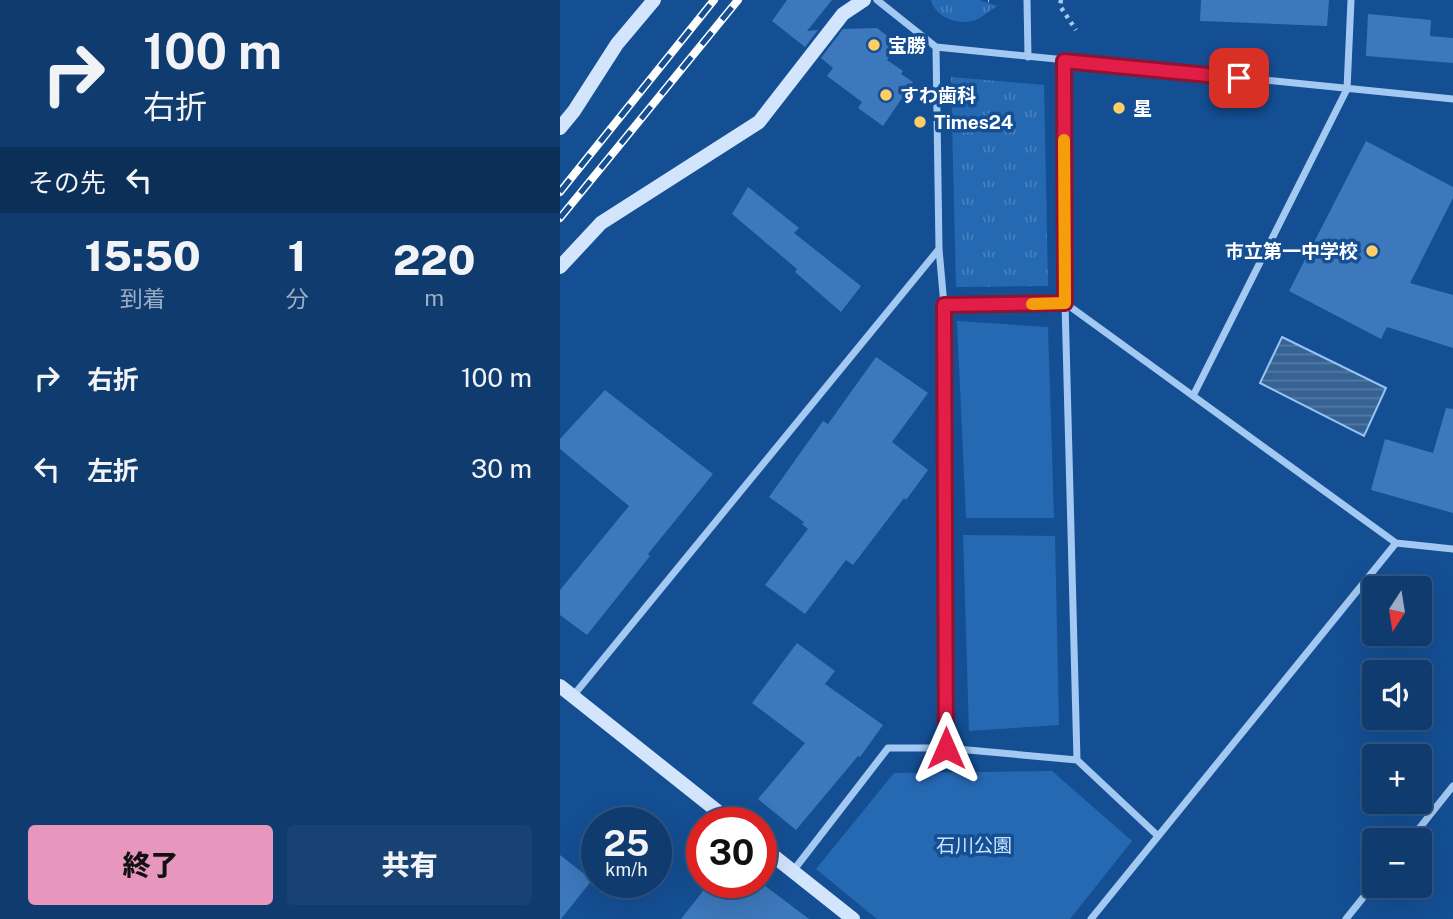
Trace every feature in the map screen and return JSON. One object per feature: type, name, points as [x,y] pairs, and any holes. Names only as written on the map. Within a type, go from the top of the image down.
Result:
[{"type":"street","points":[[560,128],[617,44],[654,0]]},
{"type":"street","points":[[560,267],[601,223],[759,122],[843,14],[864,0]]},
{"type":"street","points":[[877,0],[936,47],[1453,99]]},
{"type":"street","points":[[1027,0],[1028,57]]},
{"type":"street","points":[[1193,396],[1347,89],[1351,0]]},
{"type":"street","points":[[936,47],[939,249],[944,305],[946,748]]},
{"type":"street","points":[[1064,61],[1065,303],[1077,760]]},
{"type":"street","points":[[573,696],[939,249]]},
{"type":"street","points":[[944,305],[1065,303],[1396,543],[1453,549]]},
{"type":"street","points":[[1091,919],[1396,543]]},
{"type":"street","points":[[560,685],[713,807]]},
{"type":"street","points":[[793,872],[888,748],[946,748],[1077,760],[1157,835]]},
{"type":"street","points":[[1420,828],[1453,786]]},
{"type":"street","points":[[777,859],[853,919]]},
{"type":"street","points":[[1346,919],[1363,898]]},
{"type":"path","points":[[1060,0],[1060,6],[1076,30]]},
{"type":"green space","points":[[931,0],[979,0],[997,6],[978,19],[964,22],[943,16]]},
{"type":"green space","points":[[951,77],[1044,85],[1048,286],[956,287]]},
{"type":"green space","points":[[957,321],[1048,327],[1054,518],[966,518]]},
{"type":"green space","points":[[963,535],[1055,536],[1059,725],[969,731]]},
{"type":"green space","name":"石川公園","points":[[1052,771],[1132,841],[1070,919],[877,919],[816,869],[894,773]]},
{"type":"shaded area","points":[[1282,337],[1386,388],[1364,436],[1260,383]]},
{"type":"building","points":[[787,0],[832,0],[807,31],[818,30],[805,47],[772,21]]},
{"type":"building","points":[[1201,0],[1329,0],[1327,26],[1200,21]]},
{"type":"building","points":[[1368,14],[1431,20],[1430,36],[1453,38],[1453,63],[1366,56]]},
{"type":"building","points":[[877,28],[899,45],[887,60],[913,82],[883,126],[858,108],[862,102],[827,76],[833,68],[821,58],[843,29]]},
{"type":"building","points":[[1366,141],[1453,187],[1453,198],[1410,283],[1453,295],[1453,348],[1387,327],[1381,339],[1289,291]]},
{"type":"building","points":[[748,187],[799,228],[794,233],[861,286],[841,312],[795,272],[797,269],[732,214]]},
{"type":"building","points":[[876,357],[928,393],[892,442],[928,470],[853,565],[846,560],[805,614],[765,585],[808,529],[802,524],[804,522],[769,497],[823,421],[828,424]]},
{"type":"building","points":[[605,390],[713,474],[587,635],[560,615],[560,590],[629,506],[560,449],[560,439]]},
{"type":"building","points":[[1446,408],[1453,409],[1453,513],[1371,490],[1385,439],[1433,453]]},
{"type":"building","points":[[797,643],[835,671],[825,684],[883,725],[860,757],[858,756],[796,830],[777,814],[777,807],[768,807],[758,799],[805,743],[752,703]]},
{"type":"building","points":[[560,855],[581,871],[581,894],[560,919]]},
{"type":"building","points":[[777,895],[809,919],[681,919],[697,898],[777,898]]},
{"type":"railway","points":[[560,192],[714,0]]},
{"type":"railway","points":[[560,218],[738,0]]},
{"type":"slow traffic","points":[[1032,304],[1065,303],[1064,140]]},
{"type":"place","name":"宝勝","points":[[874,45]]},
{"type":"place","name":"すわ歯科","points":[[886,95]]},
{"type":"place","name":"星","points":[[1119,108]]},
{"type":"place","name":"Times24","points":[[920,122]]},
{"type":"place","name":"市立第一中学校","points":[[1372,251]]},
{"type":"route","points":[[946,748],[944,305],[1065,303],[1064,61],[1239,78]]}]
